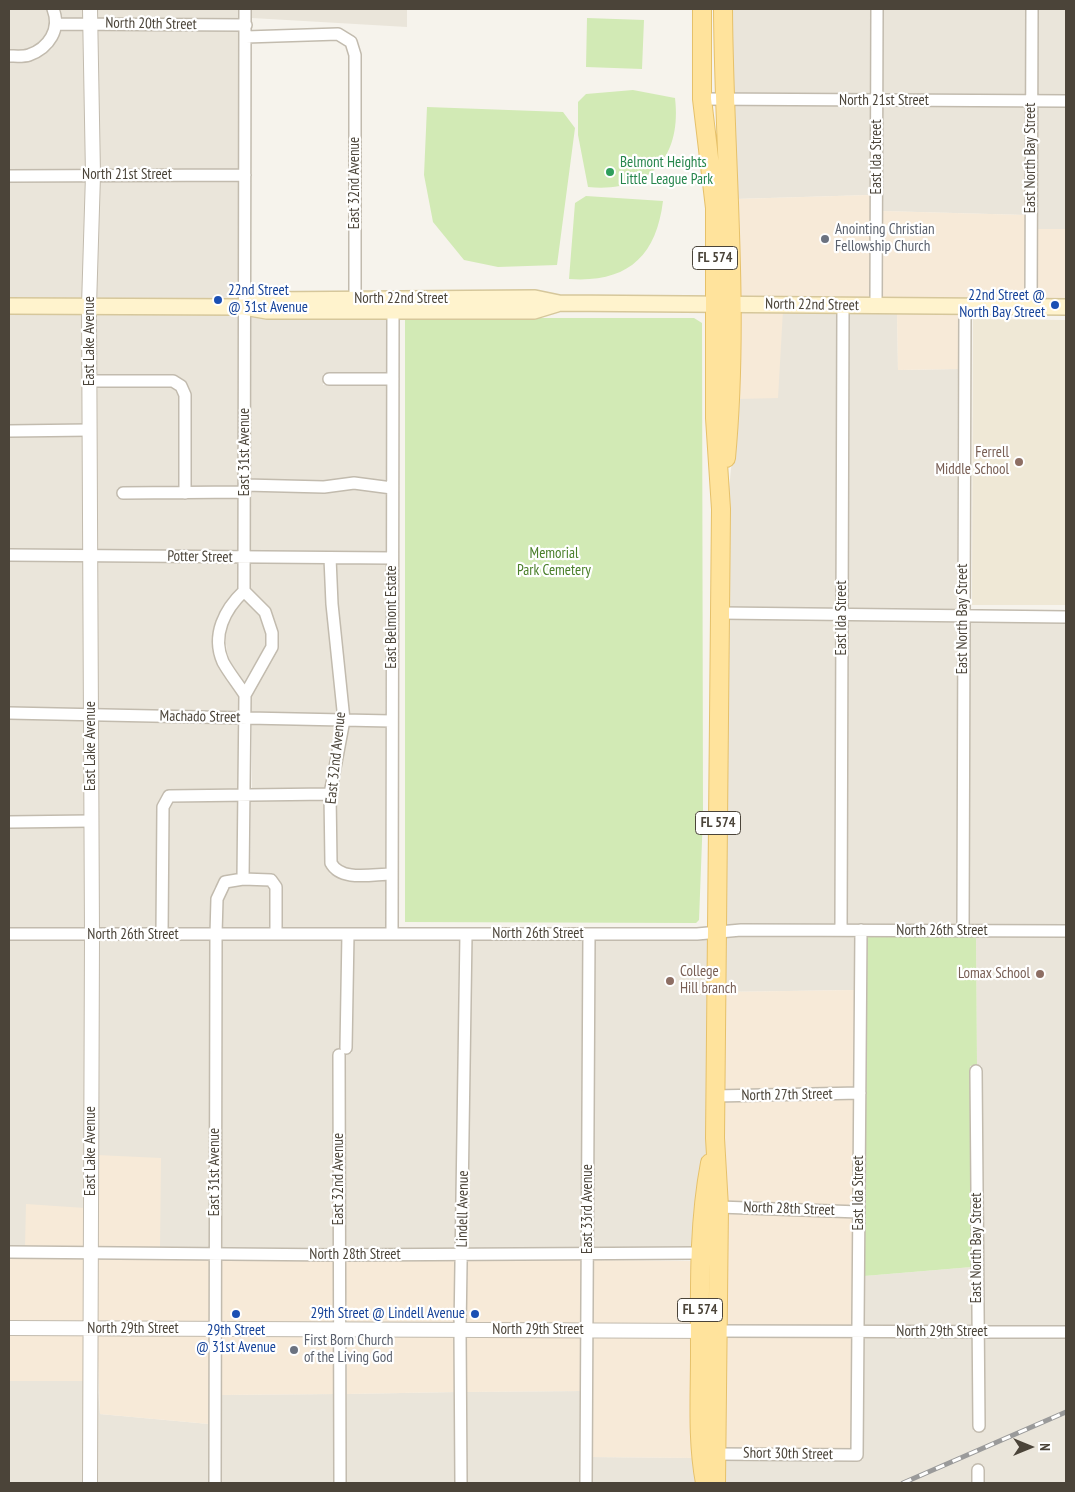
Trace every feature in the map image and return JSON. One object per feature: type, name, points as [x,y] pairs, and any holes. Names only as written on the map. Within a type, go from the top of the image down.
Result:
[{"type":"main road","name":"FL 574","points":[[702,9],[702,99],[715,208],[715,418],[721,509],[720,762],[715,1096],[715,1138],[719,1207],[718,1454],[716,1483]]},
{"type":"main road","name":"FL 574","points":[[721,509],[732,400],[733,303],[731,207],[724,100],[723,9]]},
{"type":"main road","name":"North 22nd Street","points":[[9,306],[244,306],[267,311],[392,305],[534,311],[558,304],[715,303],[843,306],[1066,307]]},
{"type":"main road","name":"FL 574","points":[[705,1483],[700,1440],[700,1253],[705,1189],[715,1138]]},
{"type":"street","points":[[9,56],[28,56],[48,44],[57,24],[53,9]]},
{"type":"street","name":"East Lake Avenue","points":[[90,9],[93,174],[89,306],[92,935],[90,1483]]},
{"type":"street","name":"East 31st Avenue","points":[[244,591],[246,9]]},
{"type":"street","name":"East Ida Street","points":[[876,306],[877,9]]},
{"type":"street","name":"East North Bay Street","points":[[1031,307],[1032,9]]},
{"type":"street","name":"North 20th Street","points":[[57,24],[90,23],[338,34],[351,42],[355,55]]},
{"type":"street","name":"East 32nd Avenue","points":[[354,306],[355,55]]},
{"type":"street","name":"North 21st Street","points":[[702,99],[1066,101]]},
{"type":"street","name":"North 21st Street","points":[[9,176],[93,174],[245,175]]},
{"type":"street","name":"East Belmont Estate","points":[[392,305],[392,934]]},
{"type":"street","name":"East Ida Street","points":[[841,930],[843,306]]},
{"type":"street","name":"East North Bay Street","points":[[963,931],[965,307]]},
{"type":"street","points":[[329,379],[392,379]]},
{"type":"street","points":[[90,381],[173,381],[181,386],[185,395],[184,493]]},
{"type":"street","points":[[9,431],[90,430]]},
{"type":"street","points":[[123,493],[184,493],[324,487],[354,483],[392,488]]},
{"type":"street","name":"Potter Street","points":[[9,555],[392,558]]},
{"type":"street","name":"East 32nd Avenue","points":[[330,558],[332,604],[344,720],[330,794],[331,864],[334,870],[346,875],[391,874]]},
{"type":"street","points":[[244,879],[246,794],[245,695],[222,660],[219,636],[224,615],[244,591],[265,612],[272,633],[272,647],[245,695]]},
{"type":"street","points":[[721,613],[1066,617]]},
{"type":"street","name":"Machado Street","points":[[9,713],[391,721]]},
{"type":"street","points":[[162,934],[165,800],[174,794],[330,794]]},
{"type":"street","points":[[9,822],[91,821]]},
{"type":"street","name":"East 31st Avenue","points":[[215,1483],[216,934],[217,900],[220,889],[225,882],[267,878],[274,883],[276,888],[276,934]]},
{"type":"street","name":"North 26th Street","points":[[9,934],[588,934],[741,930],[1066,931]]},
{"type":"street","name":"East Ida Street","points":[[857,1455],[860,930]]},
{"type":"street","name":"East 32nd Avenue","points":[[340,1483],[341,1329],[339,1255],[342,1052],[348,934]]},
{"type":"street","name":"Lindell Avenue","points":[[461,1483],[460,1330],[466,934]]},
{"type":"street","name":"East 33rd Avenue","points":[[586,1483],[588,934]]},
{"type":"street","name":"East North Bay Street","points":[[976,1071],[979,1426]]},
{"type":"street","name":"North 27th Street","points":[[715,1096],[860,1093]]},
{"type":"street","name":"North 28th Street","points":[[719,1207],[859,1212]]},
{"type":"street","name":"North 28th Street","points":[[9,1252],[339,1255],[700,1253]]},
{"type":"street","name":"North 29th Street","points":[[9,1328],[1066,1332]]},
{"type":"street","name":"Short 30th Street","points":[[718,1454],[857,1455]]},
{"type":"street","points":[[978,1470],[978,1483]]},
{"type":"shaded area","points":[[9,9],[45,9],[48,12],[51,23],[44,41],[26,50],[9,51]]},
{"type":"shaded area","points":[[60,9],[84,9],[84,18],[62,18]]},
{"type":"shaded area","points":[[96,9],[240,9],[240,20],[96,18]]},
{"type":"shaded area","points":[[251,9],[407,9],[407,27],[252,18]]},
{"type":"shaded area","points":[[729,9],[871,9],[871,95],[730,94]]},
{"type":"shaded area","points":[[883,9],[1026,9],[1026,96],[883,95]]},
{"type":"shaded area","points":[[1038,9],[1066,9],[1066,96],[1038,96]]},
{"type":"shaded area","points":[[61,29],[84,29],[87,169],[9,171],[9,61],[31,60],[52,49]]},
{"type":"shaded area","points":[[96,29],[240,30],[239,170],[99,169]]},
{"type":"shaded area","points":[[730,105],[871,106],[870,195],[736,199]]},
{"type":"shaded area","points":[[883,106],[1026,106],[1025,215],[882,211]]},
{"type":"shaded area","points":[[1038,106],[1066,106],[1066,229],[1037,229]]},
{"type":"shaded area","points":[[86,180],[83,301],[9,300],[9,181]]},
{"type":"shaded area","points":[[98,180],[239,180],[238,296],[208,300],[95,301]]},
{"type":"shaded area","points":[[870,195],[870,300],[738,298],[736,199]]},
{"type":"shaded area","points":[[882,211],[1025,215],[1025,302],[882,300]]},
{"type":"shaded area","points":[[1037,229],[1066,229],[1066,302],[1037,302]]},
{"type":"shaded area","points":[[739,308],[783,310],[778,398],[738,399]]},
{"type":"shaded area","points":[[783,310],[837,311],[836,609],[727,608],[727,509],[738,399]]},
{"type":"shaded area","points":[[9,311],[83,311],[84,425],[9,426]]},
{"type":"shaded area","points":[[95,311],[207,311],[238,317],[239,487],[191,487],[191,395],[184,382],[177,377],[96,375]]},
{"type":"shaded area","points":[[849,312],[897,312],[898,370],[958,369],[957,611],[848,609]]},
{"type":"shaded area","points":[[959,312],[958,369],[898,370],[897,313]]},
{"type":"shaded area","points":[[250,317],[386,317],[387,373],[323,374],[323,385],[387,384],[386,482],[354,478],[323,481],[251,480]]},
{"type":"shaded area","name":"Ferrell Middle School","points":[[973,319],[1066,320],[1066,605],[972,605]]},
{"type":"shaded area","points":[[96,386],[171,386],[176,390],[179,396],[179,487],[117,488],[117,498],[239,498],[239,552],[96,550]]},
{"type":"shaded area","points":[[84,435],[84,550],[9,550],[9,436]]},
{"type":"shaded area","points":[[353,488],[386,493],[386,552],[251,552],[251,491]]},
{"type":"shaded area","points":[[9,561],[84,561],[84,709],[9,708]]},
{"type":"shaded area","points":[[96,561],[239,563],[238,589],[218,614],[213,636],[217,663],[238,695],[239,713],[96,709]]},
{"type":"shaded area","points":[[251,563],[324,563],[326,604],[337,714],[251,713],[251,694],[277,649],[278,633],[271,610],[250,589]]},
{"type":"shaded area","points":[[336,563],[386,563],[385,715],[349,714],[337,603]]},
{"type":"shaded area","points":[[244,599],[260,615],[266,633],[266,645],[244,682],[228,658],[225,636],[229,618]]},
{"type":"shaded area","points":[[727,619],[836,620],[835,925],[722,926]]},
{"type":"shaded area","points":[[848,620],[957,621],[957,926],[847,925]]},
{"type":"shaded area","points":[[969,621],[1066,623],[1066,926],[969,926]]},
{"type":"shaded area","points":[[9,719],[85,719],[85,816],[9,817]]},
{"type":"shaded area","points":[[97,719],[240,723],[240,789],[174,789],[164,793],[157,806],[156,929],[98,930]]},
{"type":"shaded area","points":[[252,724],[337,725],[325,789],[252,789]]},
{"type":"shaded area","points":[[349,725],[385,726],[385,869],[347,870],[342,868],[337,862],[336,794]]},
{"type":"shaded area","points":[[324,799],[325,866],[330,874],[345,880],[385,880],[386,929],[282,929],[282,888],[279,881],[270,873],[250,873],[251,800]]},
{"type":"shaded area","points":[[172,800],[239,800],[238,873],[224,877],[214,888],[211,899],[210,929],[168,929],[169,807]]},
{"type":"shaded area","points":[[85,827],[86,930],[9,929],[9,828]]},
{"type":"shaded area","points":[[265,883],[270,888],[270,929],[222,929],[223,900],[229,886]]},
{"type":"shaded area","points":[[742,935],[855,936],[854,990],[722,992],[722,937]]},
{"type":"shaded area","points":[[976,936],[1066,936],[1066,1327],[984,1326],[982,1066],[977,1065]]},
{"type":"shaded area","points":[[710,938],[709,1138],[699,1188],[695,1248],[593,1249],[594,939]]},
{"type":"shaded area","points":[[222,939],[342,939],[340,1050],[333,1050],[333,1250],[221,1249]]},
{"type":"shaded area","points":[[354,939],[459,940],[456,1249],[345,1250],[345,1053],[352,1053]]},
{"type":"shaded area","points":[[583,939],[581,1249],[468,1249],[471,940]]},
{"type":"shaded area","points":[[9,940],[86,940],[85,1208],[25,1247],[9,1247]]},
{"type":"shaded area","points":[[98,940],[210,940],[209,1249],[160,1248],[97,1155]]},
{"type":"shaded area","points":[[854,990],[854,1088],[721,1090],[722,992]]},
{"type":"shaded area","points":[[853,1099],[853,1206],[725,1202],[721,1101]]},
{"type":"shaded area","points":[[97,1155],[161,1158],[160,1248],[97,1248]]},
{"type":"shaded area","points":[[26,1204],[85,1208],[85,1248],[25,1247]]},
{"type":"shaded area","points":[[725,1213],[853,1217],[852,1326],[725,1325]]},
{"type":"shaded area","points":[[9,1257],[85,1258],[85,1323],[9,1323]]},
{"type":"shaded area","points":[[97,1258],[209,1259],[209,1323],[97,1323]]},
{"type":"shaded area","points":[[221,1259],[333,1261],[335,1324],[221,1323]]},
{"type":"shaded area","points":[[456,1259],[454,1325],[347,1324],[345,1261]]},
{"type":"shaded area","points":[[468,1259],[581,1260],[581,1325],[466,1325]]},
{"type":"shaded area","points":[[593,1260],[694,1261],[694,1325],[593,1325]]},
{"type":"shaded area","points":[[972,1267],[972,1326],[864,1326],[864,1276]]},
{"type":"shaded area","points":[[9,1333],[85,1334],[85,1381],[9,1381]]},
{"type":"shaded area","points":[[97,1334],[209,1334],[209,1424],[100,1414]]},
{"type":"shaded area","points":[[221,1334],[335,1335],[335,1394],[221,1395]]},
{"type":"shaded area","points":[[347,1335],[454,1335],[455,1392],[347,1394]]},
{"type":"shaded area","points":[[580,1335],[580,1391],[467,1392],[466,1336]]},
{"type":"shaded area","points":[[592,1335],[694,1336],[696,1458],[592,1457]]},
{"type":"shaded area","points":[[724,1336],[852,1337],[851,1450],[724,1449]]},
{"type":"shaded area","points":[[864,1337],[972,1337],[973,1431],[985,1431],[984,1337],[1066,1338],[1066,1483],[984,1483],[984,1465],[972,1465],[972,1483],[722,1483],[724,1459],[863,1460]]},
{"type":"shaded area","points":[[9,1381],[85,1381],[84,1483],[9,1483]]},
{"type":"shaded area","points":[[97,1381],[100,1414],[209,1424],[209,1483],[96,1483]]},
{"type":"shaded area","points":[[580,1391],[580,1483],[467,1483],[467,1392]]},
{"type":"shaded area","points":[[455,1392],[455,1483],[347,1483],[347,1394]]},
{"type":"shaded area","points":[[335,1394],[335,1483],[221,1483],[221,1395]]},
{"type":"shaded area","points":[[592,1457],[696,1458],[699,1483],[592,1483]]},
{"type":"green space","points":[[587,18],[644,20],[642,69],[586,67]]},
{"type":"green space","points":[[633,90],[675,98],[676,119],[673,138],[667,154],[657,167],[644,177],[628,184],[610,187],[588,187],[578,135],[578,102],[586,94]]},
{"type":"green space","points":[[427,107],[563,112],[575,128],[557,265],[498,267],[464,260],[433,222],[424,175]]},
{"type":"green space","points":[[586,196],[663,201],[653,238],[645,252],[635,263],[607,277],[569,279],[575,203]]},
{"type":"green space","name":"Memorial Park Cemetery","points":[[405,318],[694,318],[702,323],[703,815],[699,920],[696,923],[405,922]]},
{"type":"green space","points":[[867,936],[976,936],[977,1065],[970,1066],[972,1267],[864,1276]]},
{"type":"railway","points":[[903,1483],[1066,1412]]},
{"type":"place","name":"Belmont Heights Little League Park","points":[[610,172]]},
{"type":"place","name":"Anointing Christian Fellowship Church","points":[[825,239]]},
{"type":"place","name":"22nd Street @ 31st Avenue","points":[[218,300]]},
{"type":"place","name":"22nd Street @ North Bay Street","points":[[1055,305]]},
{"type":"place","name":"Ferrell Middle School","points":[[1019,462]]},
{"type":"place","name":"Lomax School","points":[[1040,974]]},
{"type":"place","name":"College Hill branch","points":[[670,981]]},
{"type":"place","name":"29th Street @ 31st Avenue","points":[[236,1314]]},
{"type":"place","name":"29th Street @ Lindell Avenue","points":[[475,1314]]},
{"type":"place","name":"First Born Church of the Living God","points":[[294,1350]]}]
